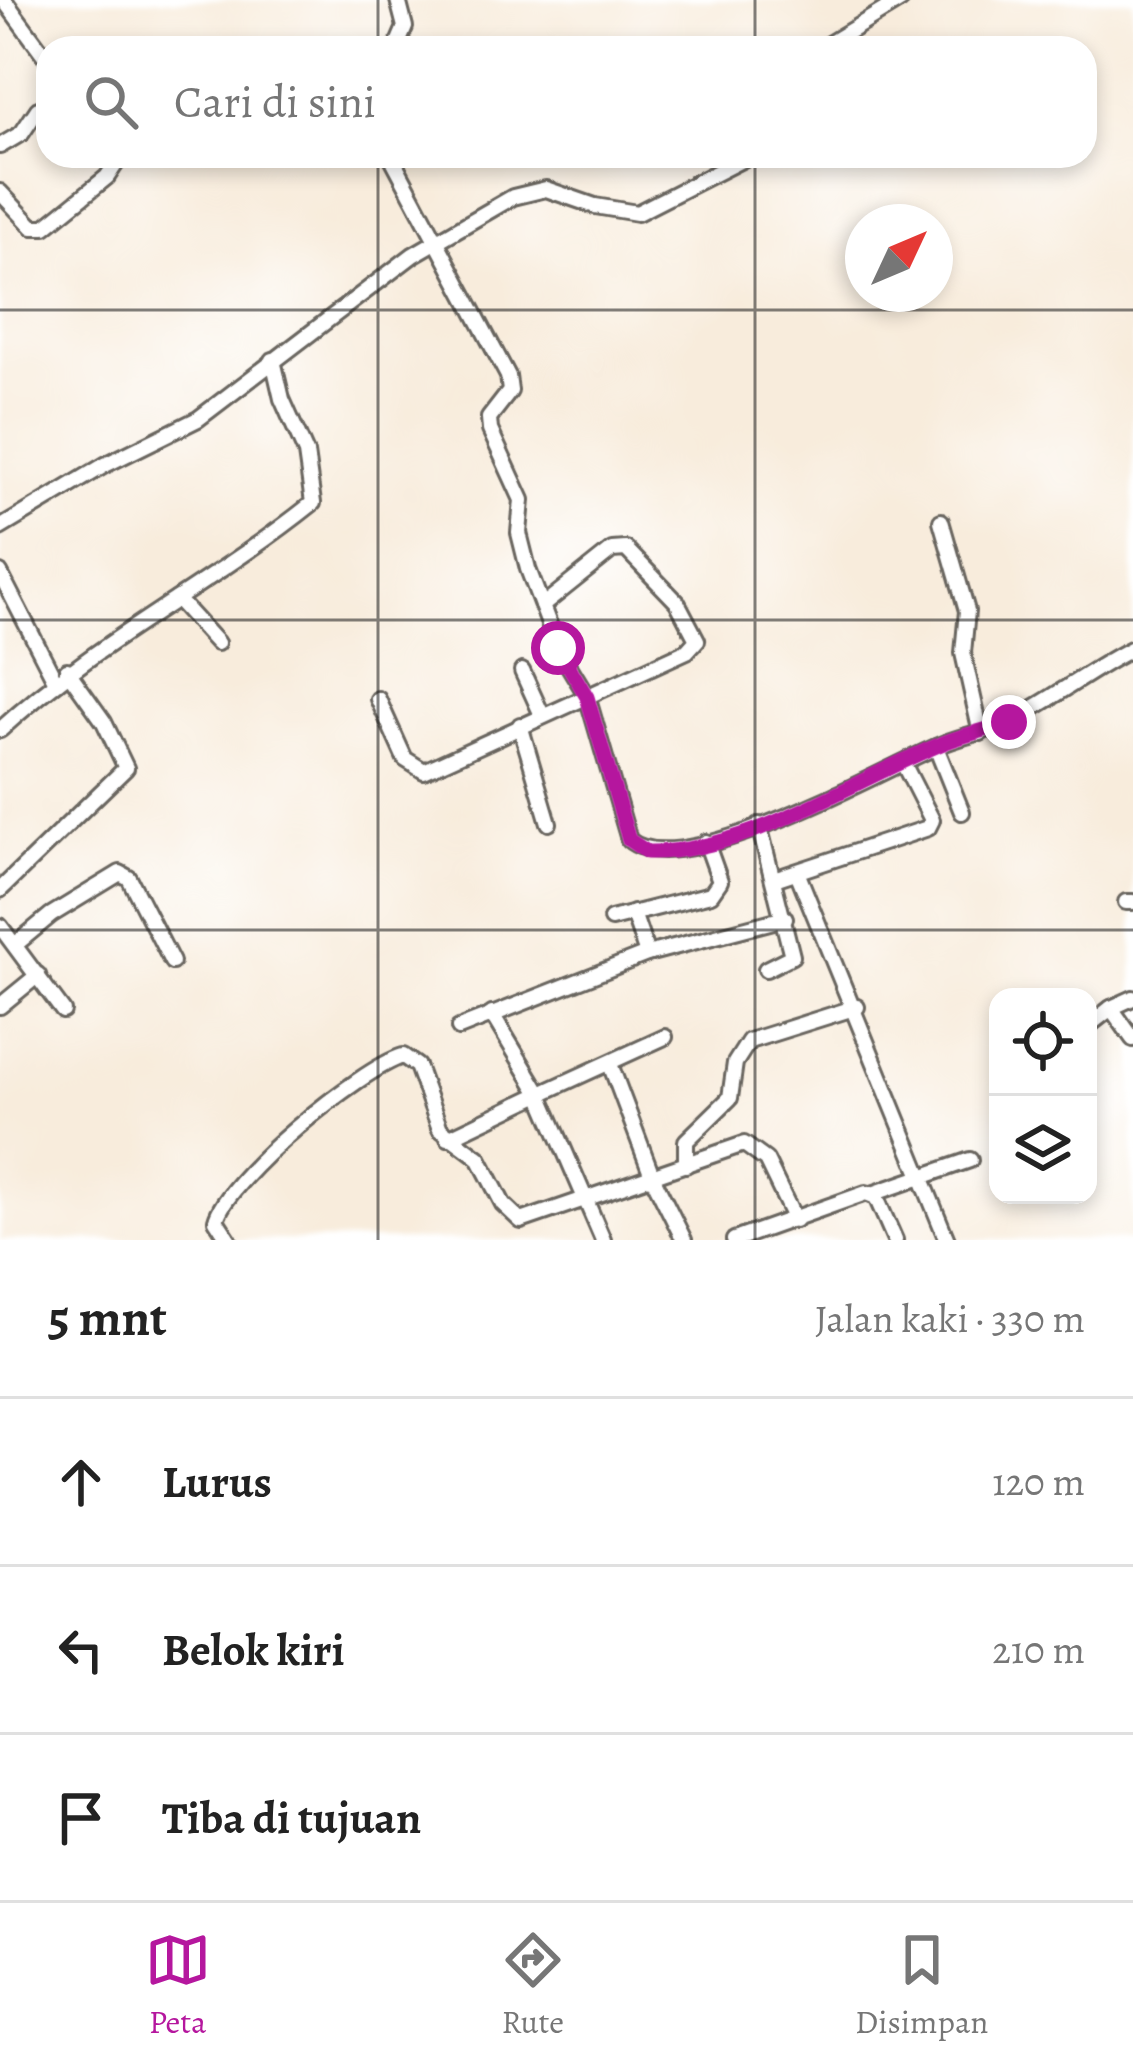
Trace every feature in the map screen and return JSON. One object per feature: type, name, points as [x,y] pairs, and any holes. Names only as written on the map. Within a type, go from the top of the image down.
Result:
[{"type":"street","points":[[4,0],[36,44]]},
{"type":"street","points":[[398,0],[405,27],[402,36]]},
{"type":"street","points":[[842,36],[901,0]]},
{"type":"street","points":[[0,146],[22,134],[36,112]]},
{"type":"street","points":[[0,192],[33,226],[45,227],[113,168]]},
{"type":"street","points":[[399,168],[508,376],[511,391],[489,418],[521,500],[519,533],[542,606],[587,697],[629,840],[647,852],[706,842],[759,825],[936,747],[981,733],[1133,649]]},
{"type":"street","points":[[0,528],[105,465],[198,419],[439,240],[532,191],[546,189],[595,206],[646,210],[726,168]]},
{"type":"street","points":[[0,730],[61,675],[315,500],[306,453],[282,399],[273,360]]},
{"type":"street","points":[[941,521],[967,611],[963,652],[981,733]]},
{"type":"street","points":[[379,699],[405,759],[418,770],[687,651],[697,633],[677,602],[626,549],[612,550],[542,606]]},
{"type":"street","points":[[0,573],[61,675],[104,722],[126,768],[0,890]]},
{"type":"street","points":[[177,599],[217,643]]},
{"type":"street","points":[[523,670],[542,715]]},
{"type":"street","points":[[520,724],[549,824]]},
{"type":"street","points":[[936,747],[962,812]]},
{"type":"street","points":[[774,879],[928,828],[932,820],[904,765]]},
{"type":"street","points":[[759,825],[792,959],[766,969]]},
{"type":"street","points":[[611,919],[718,889],[706,842]]},
{"type":"street","points":[[797,872],[857,1007],[947,1240]]},
{"type":"street","points":[[16,944],[51,915],[120,873],[129,878],[172,962]]},
{"type":"street","points":[[633,913],[647,954]]},
{"type":"street","points":[[460,1028],[647,954],[785,918]]},
{"type":"street","points":[[0,926],[63,1011]]},
{"type":"street","points":[[0,1006],[38,975]]},
{"type":"street","points":[[1097,1018],[1133,998]]},
{"type":"street","points":[[686,1165],[688,1136],[730,1098],[735,1063],[749,1041],[857,1007]]},
{"type":"street","points":[[1111,1008],[1133,1039]]},
{"type":"street","points":[[492,1014],[540,1094],[603,1240]]},
{"type":"street","points":[[448,1138],[665,1036]]},
{"type":"street","points":[[229,1240],[216,1220],[219,1208],[309,1117],[403,1055],[417,1066],[448,1138],[479,1158],[503,1204],[521,1221],[532,1222],[723,1149],[754,1147],[795,1220]]},
{"type":"street","points":[[610,1064],[653,1178],[684,1240]]},
{"type":"street","points":[[734,1240],[795,1220],[833,1201],[872,1194],[970,1160]]},
{"type":"street","points":[[872,1194],[895,1240]]},
{"type":"route","points":[[558,648],[587,697],[629,840],[647,852],[698,845],[748,829],[896,769],[947,742],[1009,722]]}]
